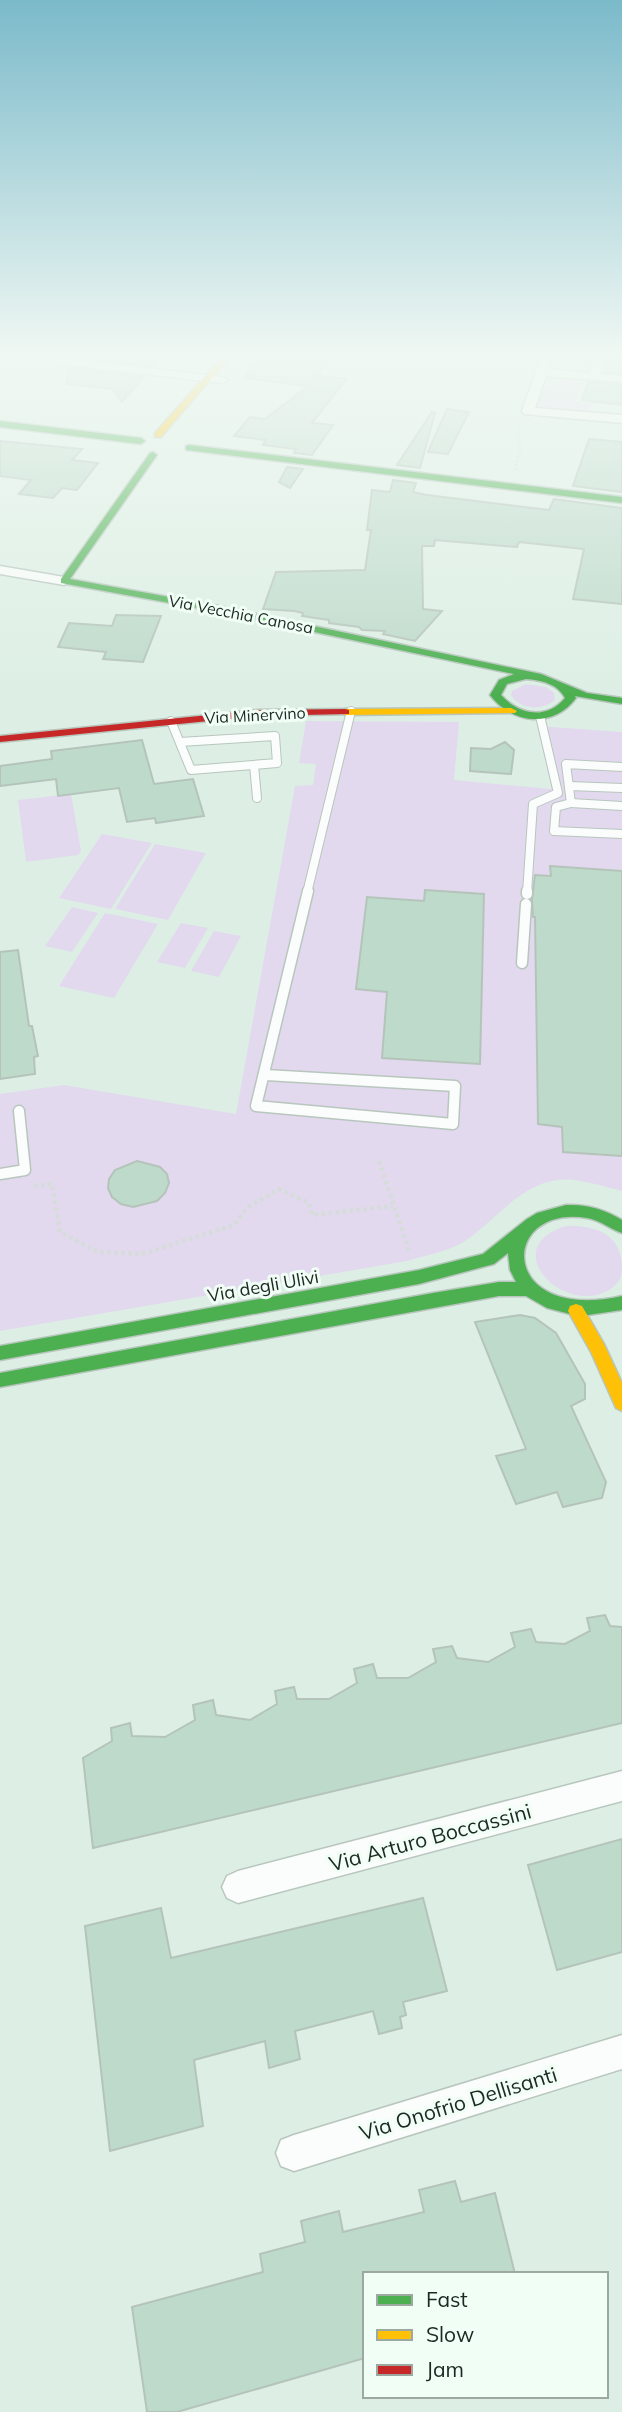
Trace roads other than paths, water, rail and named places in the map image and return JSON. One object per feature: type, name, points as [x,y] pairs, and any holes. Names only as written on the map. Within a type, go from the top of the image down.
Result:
[{"type":"main road","points":[[64,581],[143,470]]},
{"type":"main road","points":[[378,470],[622,500]]},
{"type":"main road","name":"Via Vecchia Canosa","points":[[64,581],[232,612],[541,677],[584,695],[622,701]]},
{"type":"main road","name":"Via Vecchia Canosa","points":[[481,665],[496,672],[498,701],[511,711]]},
{"type":"main road","points":[[442,695],[478,695],[520,676],[541,677]]},
{"type":"main road","points":[[565,687],[572,698],[565,709]]},
{"type":"main road","points":[[540,716],[565,709],[622,714]]},
{"type":"main road","name":"Via Minervino","points":[[0,739],[258,713],[511,711],[540,716]]},
{"type":"main road","name":"Via degli Ulivi","points":[[0,1353],[419,1277],[488,1259],[534,1222],[550,1214],[588,1212],[617,1222]]},
{"type":"main road","points":[[522,1233],[516,1246],[516,1261],[521,1276],[531,1289],[544,1299],[576,1311],[594,1311],[622,1303]]},
{"type":"main road","points":[[0,1380],[433,1300],[499,1289],[531,1289]]},
{"type":"main road","points":[[576,1311],[598,1349],[622,1403]]},
{"type":"street","name":"Via Vecchia Canosa","points":[[0,570],[64,581]]},
{"type":"street","name":"Via Arturo Boccassini","points":[[238,1887],[622,1786]]},
{"type":"street","name":"Via Onofrio Dellisanti","points":[[294,2153],[622,2052]]},
{"type":"lane","points":[[266,1075],[455,1086],[453,1124],[257,1106],[351,711]]},
{"type":"lane","points":[[527,894],[533,804],[558,793],[540,716]]},
{"type":"lane","points":[[171,721],[191,770],[276,763],[275,736],[180,742]]},
{"type":"lane","points":[[570,803],[566,764],[622,767]]},
{"type":"lane","points":[[254,765],[257,798]]},
{"type":"lane","points":[[569,786],[622,788]]},
{"type":"lane","points":[[622,806],[570,803],[556,807],[554,831],[622,834]]},
{"type":"lane","points":[[522,962],[526,904]]},
{"type":"lane","points":[[0,1174],[25,1170],[19,1111]]}]
